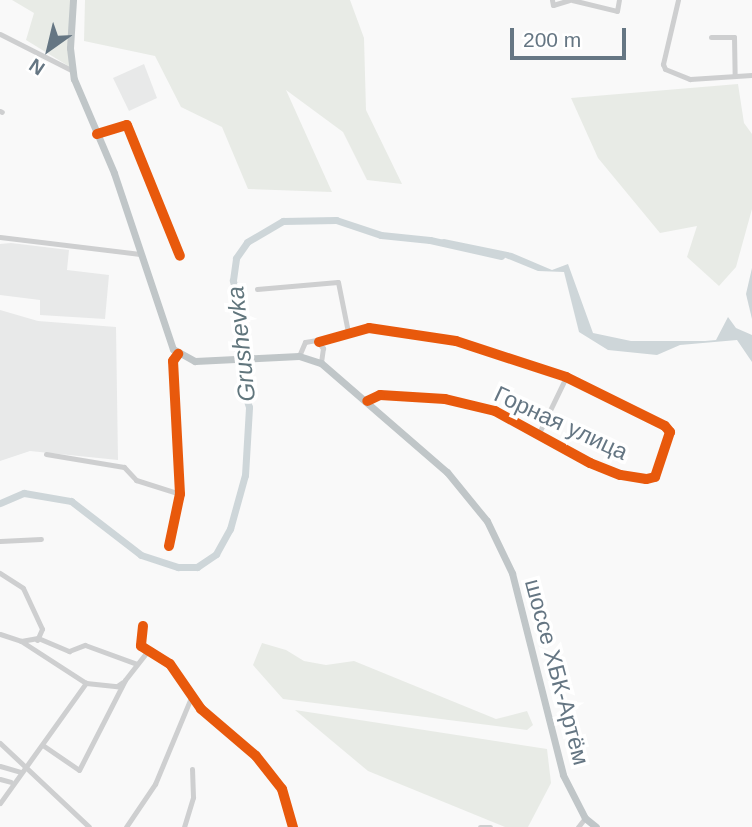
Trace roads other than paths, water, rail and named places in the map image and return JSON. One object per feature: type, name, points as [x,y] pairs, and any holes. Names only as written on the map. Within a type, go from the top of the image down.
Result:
[{"type":"main road","points":[[73,0],[73,71],[140,254],[163,329],[178,354]]},
{"type":"main road","name":"шоссе ХБК-Артём","points":[[178,354],[195,361],[299,356],[321,363],[447,472],[486,521],[512,573],[563,775],[585,818],[596,827]]},
{"type":"street","points":[[553,2],[570,0],[617,11],[619,0]]},
{"type":"street","points":[[678,0],[665,69],[691,79],[752,75]]},
{"type":"street","points":[[0,34],[73,71]]},
{"type":"street","points":[[711,37],[734,37],[735,76]]},
{"type":"street","points":[[97,134],[127,125],[180,256]]},
{"type":"street","points":[[0,237],[140,254]]},
{"type":"street","points":[[257,289],[338,282],[348,332]]},
{"type":"street","points":[[299,356],[307,341],[319,342],[369,328],[456,341],[566,377],[538,435]]},
{"type":"street","points":[[319,342],[321,363]]},
{"type":"street","points":[[169,546],[180,494],[173,361],[178,354]]},
{"type":"street","name":"Горная улица","points":[[368,401],[380,395],[445,399],[495,411],[620,475],[656,477],[670,432],[665,426],[566,377]]},
{"type":"street","points":[[46,454],[124,467],[136,480],[180,494]]},
{"type":"street","points":[[0,541],[41,539]]},
{"type":"street","points":[[0,573],[23,588],[43,629],[32,648]]},
{"type":"street","points":[[143,626],[141,646],[170,664],[201,709],[256,756],[282,789],[293,827]]},
{"type":"street","points":[[0,634],[21,641],[86,683],[117,686],[125,680]]},
{"type":"street","points":[[21,641],[38,638],[69,651],[85,645],[137,664]]},
{"type":"street","points":[[44,746],[79,770],[125,680],[147,652]]},
{"type":"street","points":[[0,803],[11,782],[44,746],[86,683]]},
{"type":"street","points":[[126,827],[155,784],[192,695]]},
{"type":"street","points":[[0,743],[89,827]]},
{"type":"street","points":[[0,766],[21,772]]},
{"type":"street","points":[[184,827],[193,797],[192,769]]},
{"type":"street","points":[[0,779],[11,782]]},
{"type":"street","points":[[578,827],[585,818]]},
{"type":"street","points":[[482,825],[490,827]]},
{"type":"waterway","name":"Grushevka","points":[[0,503],[24,493],[71,501],[141,555],[178,567],[197,567],[216,554],[230,529],[245,475],[249,407],[240,379],[237,344],[243,316],[233,280],[236,258],[247,242],[283,221],[336,220],[381,235],[430,240],[501,256]]}]
